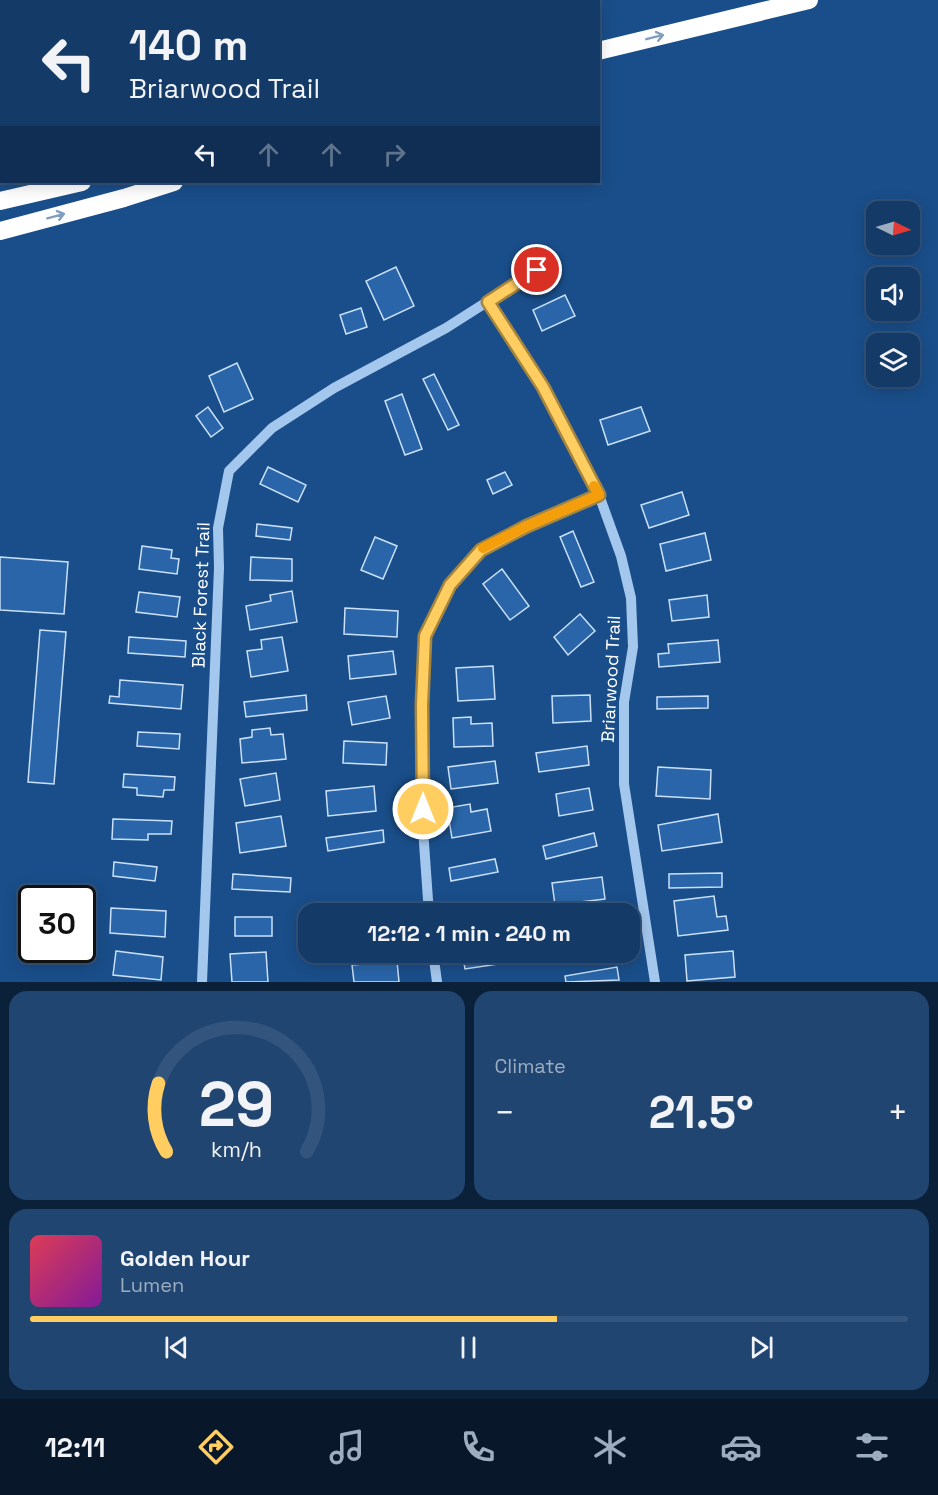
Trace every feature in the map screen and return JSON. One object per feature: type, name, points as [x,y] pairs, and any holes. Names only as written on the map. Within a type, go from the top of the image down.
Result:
[{"type":"highway","points":[[600,51],[809,0]]},
{"type":"highway","points":[[0,201],[78,183]]},
{"type":"highway","points":[[0,231],[171,183]]},
{"type":"street","name":"Black Forest Trail","points":[[202,982],[219,568],[218,528],[229,471],[272,428],[334,388],[446,328],[537,270]]},
{"type":"street","name":"Briarwood Trail","points":[[488,302],[543,387],[599,495],[621,556],[631,598],[633,647],[624,702],[624,784],[655,982]]},
{"type":"street","points":[[428,903],[423,829],[422,705],[425,636],[450,585],[481,550],[527,526],[599,495]]},
{"type":"street","points":[[434,963],[437,982]]},
{"type":"building","points":[[396,267],[414,306],[384,320],[366,281]]},
{"type":"building","points":[[565,295],[575,316],[542,331],[533,310]]},
{"type":"building","points":[[361,308],[367,327],[346,334],[340,315]]},
{"type":"building","points":[[237,363],[253,399],[224,412],[209,376]]},
{"type":"building","points":[[434,374],[459,425],[448,430],[423,379]]},
{"type":"building","points":[[402,394],[422,449],[405,455],[385,401]]},
{"type":"building","points":[[208,407],[223,428],[211,437],[196,416]]},
{"type":"building","points":[[641,407],[650,431],[608,445],[600,420]]},
{"type":"building","points":[[268,467],[306,485],[298,502],[260,484]]},
{"type":"building","points":[[505,472],[512,485],[493,494],[487,480]]},
{"type":"building","points":[[682,492],[689,515],[649,528],[641,505]]},
{"type":"building","points":[[257,524],[292,528],[290,540],[256,536]]},
{"type":"building","points":[[573,531],[594,582],[581,587],[560,537]]},
{"type":"building","points":[[705,533],[711,560],[666,571],[660,544]]},
{"type":"building","points":[[375,537],[397,546],[383,579],[361,570]]},
{"type":"building","points":[[142,546],[172,550],[171,558],[179,559],[177,574],[139,569]]},
{"type":"building","points":[[0,557],[68,562],[64,614],[0,610]]},
{"type":"building","points":[[251,557],[292,559],[292,581],[250,580]]},
{"type":"building","points":[[502,569],[529,606],[510,620],[483,584]]},
{"type":"building","points":[[292,591],[297,622],[250,630],[246,606],[271,601],[270,595]]},
{"type":"building","points":[[139,592],[180,597],[177,617],[136,612]]},
{"type":"building","points":[[707,595],[709,617],[672,621],[669,600]]},
{"type":"building","points":[[345,608],[398,611],[397,637],[344,634]]},
{"type":"building","points":[[580,614],[595,631],[568,655],[554,637]]},
{"type":"building","points":[[40,630],[66,632],[54,784],[28,782]]},
{"type":"building","points":[[129,637],[186,641],[185,657],[128,653]]},
{"type":"building","points":[[282,637],[288,671],[251,677],[247,651],[262,649],[261,640]]},
{"type":"building","points":[[718,640],[720,662],[659,667],[658,654],[669,653],[668,644]]},
{"type":"building","points":[[393,651],[396,674],[350,679],[348,656]]},
{"type":"building","points":[[493,666],[495,699],[458,701],[456,668]]},
{"type":"building","points":[[120,680],[183,685],[181,709],[109,703],[110,696],[119,697]]},
{"type":"building","points":[[306,695],[307,710],[246,717],[244,702]]},
{"type":"building","points":[[590,695],[591,721],[553,723],[552,696]]},
{"type":"building","points":[[386,696],[390,718],[352,725],[348,702]]},
{"type":"building","points":[[708,696],[708,708],[657,709],[657,697]]},
{"type":"building","points":[[471,717],[471,724],[492,723],[493,746],[454,747],[453,718]]},
{"type":"building","points":[[270,728],[271,735],[283,734],[286,759],[242,763],[240,739],[252,737],[252,730]]},
{"type":"building","points":[[138,732],[180,734],[179,749],[137,746]]},
{"type":"building","points":[[344,741],[387,743],[386,765],[343,763]]},
{"type":"building","points":[[587,746],[589,765],[539,772],[536,753]]},
{"type":"building","points":[[495,761],[498,783],[451,789],[448,767]]},
{"type":"building","points":[[658,767],[711,770],[710,799],[656,796]]},
{"type":"building","points":[[276,773],[280,800],[245,806],[240,779]]},
{"type":"building","points":[[124,774],[175,777],[174,790],[164,790],[163,797],[137,795],[137,788],[123,787]]},
{"type":"building","points":[[374,786],[376,811],[328,816],[326,791]]},
{"type":"building","points":[[589,788],[593,810],[559,816],[556,794]]},
{"type":"building","points":[[470,804],[471,812],[487,809],[491,831],[452,838],[447,808]]},
{"type":"building","points":[[718,814],[722,842],[662,851],[658,825]]},
{"type":"building","points":[[281,816],[286,846],[240,853],[236,823]]},
{"type":"building","points":[[113,819],[172,821],[171,834],[148,834],[148,840],[112,839]]},
{"type":"building","points":[[383,830],[384,842],[328,851],[326,838]]},
{"type":"building","points":[[594,833],[597,846],[546,859],[543,846]]},
{"type":"building","points":[[495,859],[498,872],[451,881],[449,868]]},
{"type":"building","points":[[114,862],[157,867],[155,881],[113,876]]},
{"type":"building","points":[[722,873],[722,887],[669,888],[669,874]]},
{"type":"building","points":[[233,874],[291,878],[290,892],[232,889]]},
{"type":"building","points":[[602,877],[605,899],[555,903],[552,883]]},
{"type":"building","points":[[714,896],[717,917],[726,916],[728,930],[678,936],[674,901]]},
{"type":"building","points":[[111,908],[166,911],[165,937],[110,933]]},
{"type":"building","points":[[235,917],[272,917],[272,936],[235,936]]},
{"type":"building","points":[[116,951],[163,957],[161,980],[113,975]]},
{"type":"building","points":[[733,951],[735,977],[687,981],[685,955]]},
{"type":"building","points":[[266,952],[268,982],[232,982],[230,954]]},
{"type":"building","points":[[397,963],[399,982],[354,982],[352,965]]},
{"type":"building","points":[[464,963],[506,963],[465,969]]},
{"type":"building","points":[[617,967],[619,980],[566,982],[565,976]]},
{"type":"slow traffic","points":[[483,548],[599,495],[594,486]]},
{"type":"route","points":[[423,809],[422,705],[425,636],[450,585],[481,550],[527,526],[599,495],[543,387],[488,302],[537,270]]}]
